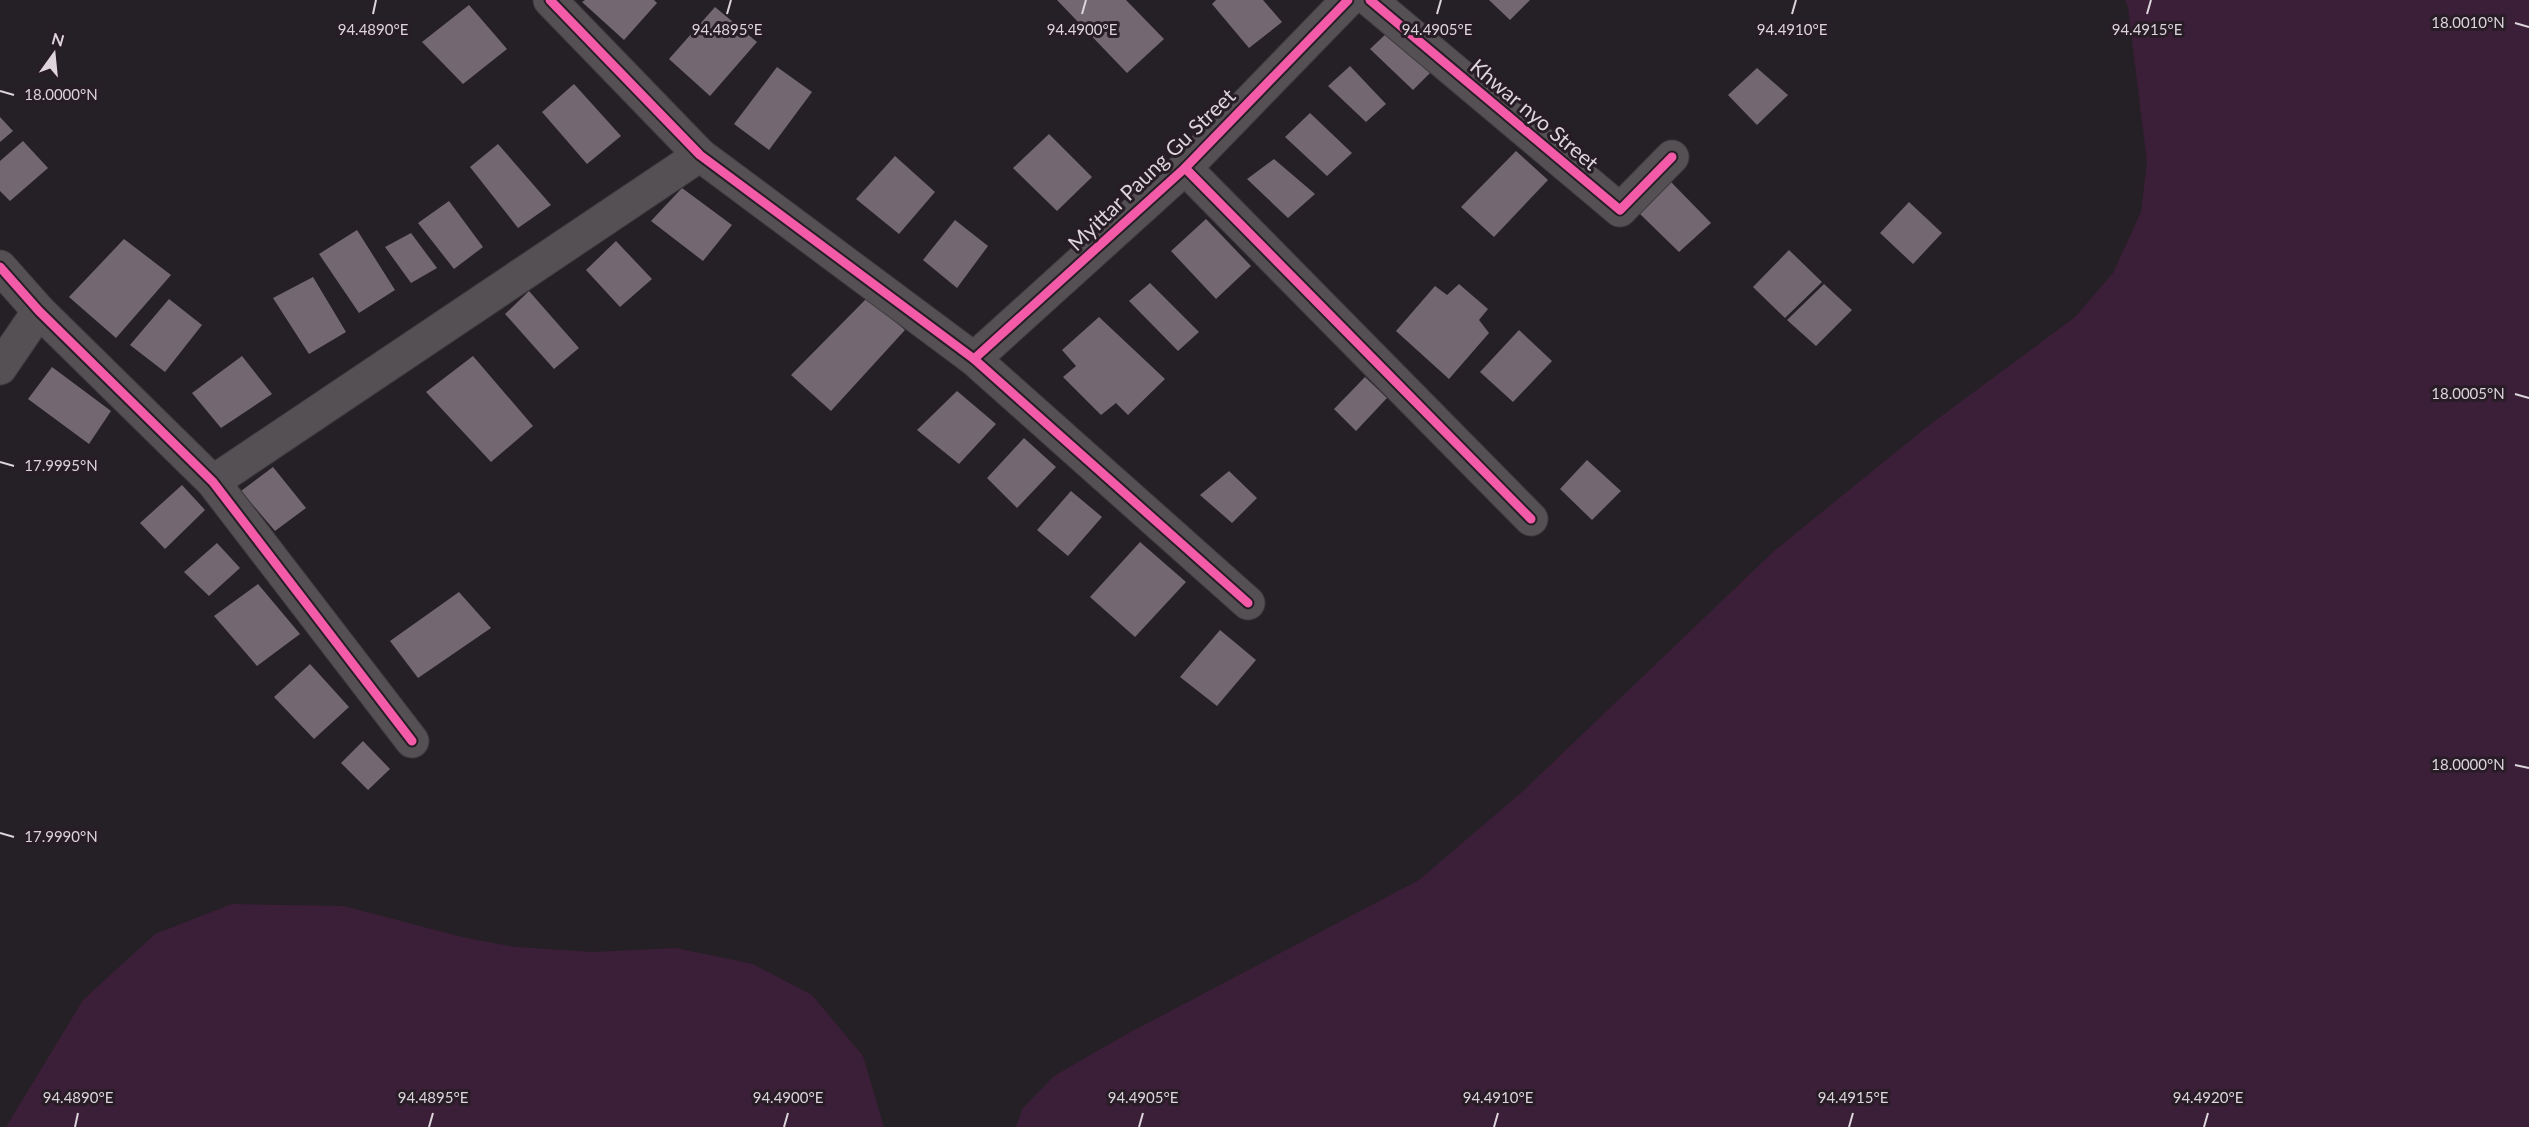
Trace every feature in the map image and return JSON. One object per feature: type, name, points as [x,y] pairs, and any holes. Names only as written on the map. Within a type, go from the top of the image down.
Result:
[{"type":"street","points":[[550,0],[700,155],[974,359],[1248,603]]},
{"type":"street","name":"Myittar Paung Gu Street","points":[[974,359],[1185,168],[1348,0]]},
{"type":"street","name":"Khwar nyo Street","points":[[1370,0],[1620,210],[1672,157]]},
{"type":"street","points":[[213,482],[700,155]]},
{"type":"street","points":[[1185,168],[1531,519]]},
{"type":"street","points":[[0,267],[39,310],[213,482],[412,741]]},
{"type":"street","points":[[0,368],[39,310]]},
{"type":"shaded area","points":[[2125,0],[2529,0],[2529,1127],[1016,1127],[1022,1109],[1054,1076],[1125,1035],[1419,880],[1523,791],[1774,551],[1928,426],[2075,317],[2113,273],[2141,212],[2147,162],[2128,8]]},
{"type":"shaded area","points":[[232,904],[344,906],[462,937],[516,947],[593,952],[676,948],[753,964],[812,995],[863,1056],[884,1127],[6,1127],[83,1000],[155,934]]},
{"type":"building","points":[[585,0],[654,0],[657,3],[624,40],[582,2]]},
{"type":"building","points":[[1057,0],[1126,0],[1164,39],[1127,73]]},
{"type":"building","points":[[1216,0],[1263,0],[1282,22],[1249,48],[1212,4]]},
{"type":"building","points":[[1489,0],[1530,0],[1510,20]]},
{"type":"building","points":[[469,5],[507,49],[463,84],[422,42]]},
{"type":"building","points":[[715,7],[757,42],[710,96],[669,59]]},
{"type":"building","points":[[1389,31],[1432,71],[1413,90],[1370,49]]},
{"type":"building","points":[[1350,66],[1386,104],[1366,122],[1328,86]]},
{"type":"building","points":[[777,67],[812,92],[769,150],[734,124]]},
{"type":"building","points":[[1757,68],[1788,95],[1757,125],[1728,95]]},
{"type":"building","points":[[574,84],[621,136],[587,164],[542,112]]},
{"type":"building","points":[[1310,113],[1352,153],[1327,176],[1285,137]]},
{"type":"building","points":[[0,117],[13,131],[0,142]]},
{"type":"building","points":[[1049,134],[1092,177],[1057,211],[1013,168]]},
{"type":"building","points":[[23,141],[48,168],[10,201],[0,191],[0,161]]},
{"type":"building","points":[[498,144],[551,205],[518,228],[470,167]]},
{"type":"building","points":[[1516,151],[1548,180],[1494,237],[1461,207]]},
{"type":"building","points":[[895,156],[935,192],[899,234],[856,199]]},
{"type":"building","points":[[1274,159],[1315,194],[1288,218],[1247,179]]},
{"type":"building","points":[[1671,182],[1711,223],[1679,252],[1639,213]]},
{"type":"building","points":[[682,188],[732,225],[703,261],[651,221]]},
{"type":"building","points":[[449,201],[483,247],[454,269],[418,223]]},
{"type":"building","points":[[1909,202],[1942,233],[1913,264],[1880,233]]},
{"type":"building","points":[[1206,219],[1251,266],[1216,299],[1171,251]]},
{"type":"building","points":[[955,220],[988,246],[957,288],[923,260]]},
{"type":"building","points":[[357,230],[395,290],[359,313],[319,254]]},
{"type":"building","points":[[411,233],[437,268],[411,283],[385,247]]},
{"type":"building","points":[[124,239],[171,275],[116,338],[69,297]]},
{"type":"building","points":[[616,241],[652,279],[620,307],[586,270]]},
{"type":"building","points":[[1789,250],[1822,282],[1785,318],[1753,287]]},
{"type":"building","points":[[313,277],[346,332],[309,354],[273,298]]},
{"type":"building","points":[[1150,283],[1199,332],[1178,351],[1129,301]]},
{"type":"building","points":[[1459,284],[1488,309],[1479,320],[1489,333],[1449,379],[1396,331],[1435,286],[1447,295]]},
{"type":"building","points":[[1824,284],[1852,310],[1816,346],[1787,320]]},
{"type":"building","points":[[529,291],[579,348],[554,369],[505,314]]},
{"type":"building","points":[[867,298],[905,330],[831,411],[791,375]]},
{"type":"building","points":[[169,299],[202,325],[165,372],[130,345]]},
{"type":"building","points":[[1099,317],[1165,379],[1128,415],[1116,403],[1101,415],[1063,377],[1076,366],[1062,350]]},
{"type":"building","points":[[1519,330],[1552,361],[1513,402],[1480,372]]},
{"type":"building","points":[[242,356],[272,394],[221,428],[192,393]]},
{"type":"building","points":[[473,356],[533,426],[491,462],[426,392]]},
{"type":"building","points":[[52,367],[111,411],[89,444],[28,399]]},
{"type":"building","points":[[1365,377],[1387,398],[1356,431],[1334,409]]},
{"type":"building","points":[[957,391],[996,424],[959,464],[917,430]]},
{"type":"building","points":[[1024,438],[1056,467],[1017,508],[987,478]]},
{"type":"building","points":[[1587,460],[1621,491],[1592,520],[1560,489]]},
{"type":"building","points":[[273,467],[306,508],[275,531],[241,491]]},
{"type":"building","points":[[1229,471],[1257,498],[1232,523],[1200,495]]},
{"type":"building","points":[[182,485],[205,510],[165,549],[140,523]]},
{"type":"building","points":[[1071,491],[1102,517],[1068,556],[1037,530]]},
{"type":"building","points":[[1140,542],[1186,582],[1135,637],[1090,597]]},
{"type":"building","points":[[217,543],[240,568],[209,596],[184,572]]},
{"type":"building","points":[[258,584],[300,634],[257,666],[214,616]]},
{"type":"building","points":[[459,592],[491,628],[418,678],[390,641]]},
{"type":"building","points":[[1220,630],[1256,660],[1217,706],[1180,677]]},
{"type":"building","points":[[310,664],[349,707],[314,739],[274,697]]},
{"type":"building","points":[[363,741],[390,769],[368,790],[341,763]]},
{"type":"cycle path","points":[[550,0],[700,155],[974,359],[1248,603]]},
{"type":"cycle path","points":[[974,359],[1185,168],[1348,0]]},
{"type":"cycle path","points":[[1370,0],[1620,210],[1672,157]]},
{"type":"cycle path","points":[[1185,168],[1531,519]]},
{"type":"cycle path","points":[[0,267],[39,311],[213,482],[412,741]]}]
